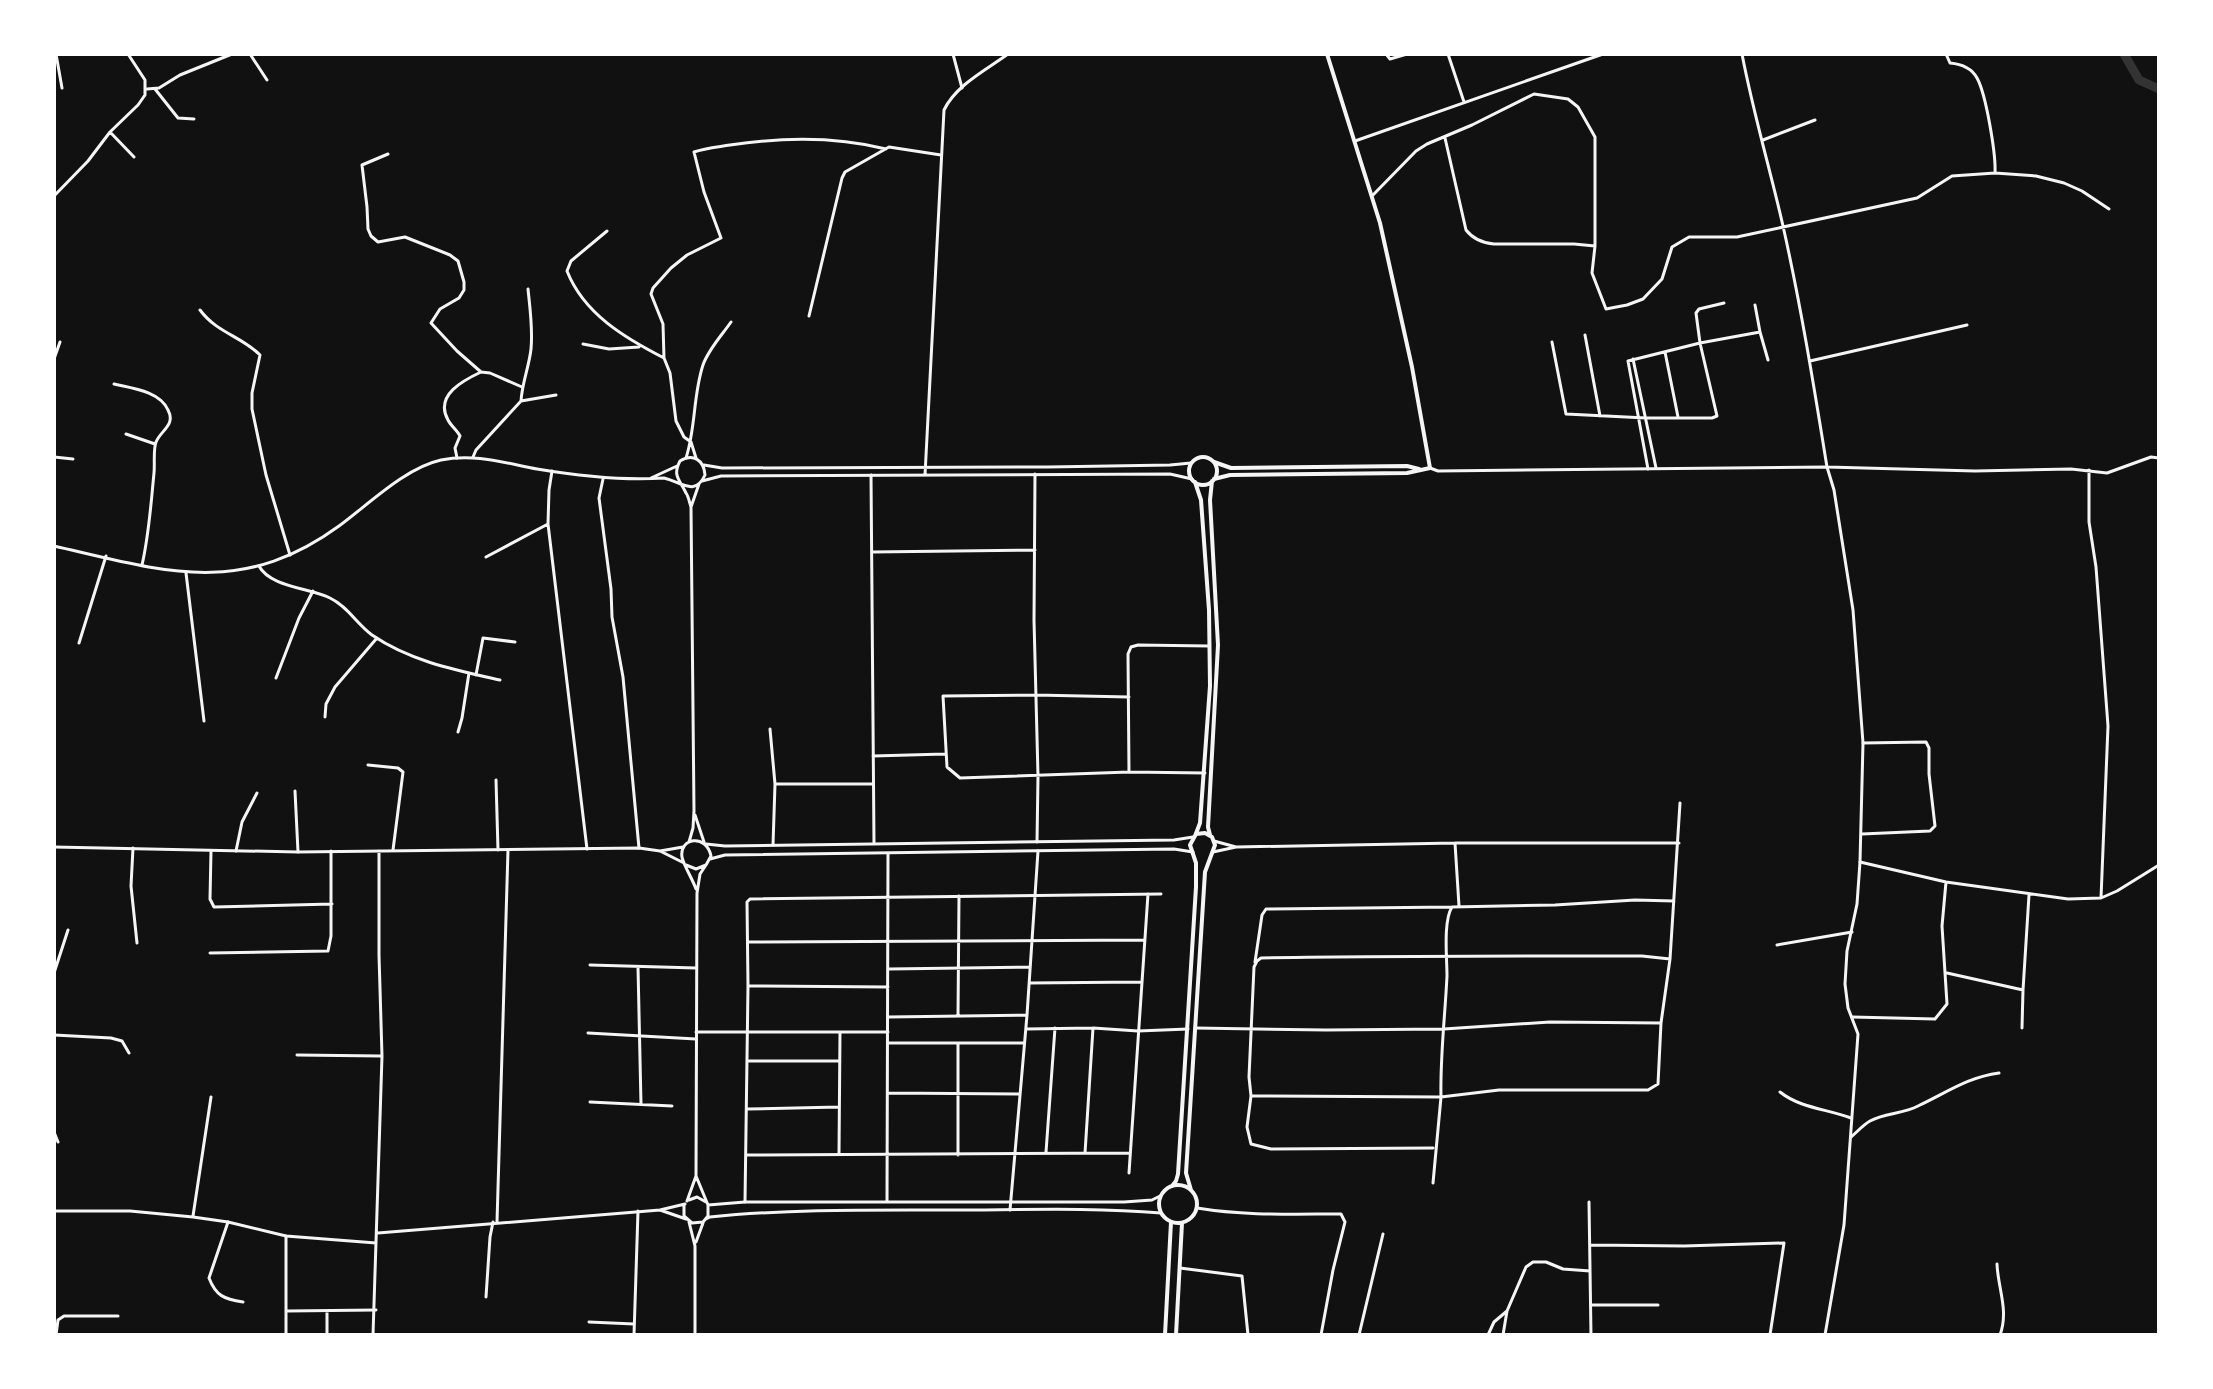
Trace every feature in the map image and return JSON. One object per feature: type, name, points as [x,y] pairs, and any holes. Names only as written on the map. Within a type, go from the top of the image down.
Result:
[{"type":"main road","points":[[1193,480],[1203,484],[1230,475],[1407,473],[1430,468],[1400,309],[1372,196],[1327,54]]},
{"type":"main road","points":[[1214,462],[1217,470],[1210,500],[1218,645],[1208,827],[1214,841],[1205,872],[1186,1173],[1197,1208],[1192,1218],[1182,1223],[1171,1222],[1161,1213],[1159,1204],[1160,1196],[1172,1186],[1178,1174],[1196,887],[1190,845],[1200,823],[1210,686],[1211,646],[1201,500],[1189,471],[1191,463],[1202,457],[1231,468],[1407,466],[1421,469]]},
{"type":"main road","points":[[1194,836],[1200,833],[1210,835]]},
{"type":"main road","points":[[1193,853],[1203,857],[1212,854]]},
{"type":"main road","points":[[1172,1186],[1181,1185],[1191,1190]]},
{"type":"main road","points":[[1165,1335],[1171,1222]]},
{"type":"main road","points":[[1176,1335],[1182,1223]]},
{"type":"street","points":[[56,54],[62,88]]},
{"type":"street","points":[[54,196],[145,95],[145,80],[128,54]]},
{"type":"street","points":[[146,88],[155,89],[180,75],[232,54]]},
{"type":"street","points":[[250,54],[267,80]]},
{"type":"street","points":[[953,54],[962,88]]},
{"type":"street","points":[[925,475],[944,110],[949,100],[962,88],[1008,54]]},
{"type":"street","points":[[1386,54],[1390,59],[1407,54]]},
{"type":"street","points":[[1448,54],[1464,102]]},
{"type":"street","points":[[1355,141],[1603,54]]},
{"type":"street","points":[[1742,54],[1784,228],[1827,467],[1834,490],[1853,610],[1863,743],[1857,904],[1847,951],[1845,984],[1848,1008],[1858,1034],[1844,1225],[1825,1335]]},
{"type":"street","points":[[1946,54],[1950,63],[1963,65],[1976,77],[1986,108],[1996,160],[1995,173]]},
{"type":"street","points":[[155,89],[178,118],[194,119]]},
{"type":"street","points":[[1372,196],[1416,151],[1528,96],[1541,94],[1568,99],[1578,107],[1595,137],[1595,246],[1592,273],[1606,309],[1643,299],[1662,279],[1672,247],[1689,237],[1737,237],[1917,198],[1952,176],[1995,173],[2036,176],[2082,191],[2109,209]]},
{"type":"street","points":[[1762,141],[1815,120]]},
{"type":"street","points":[[110,132],[134,157]]},
{"type":"street","points":[[1445,137],[1466,230],[1471,236],[1494,244],[1595,246]]},
{"type":"street","points":[[691,507],[705,472],[691,442],[684,437],[676,421],[670,373],[664,358],[663,324],[653,301],[653,288],[687,255],[721,238],[704,192],[694,152],[755,141],[810,138],[854,141],[886,149]]},
{"type":"street","points":[[809,316],[845,172],[889,147],[941,155]]},
{"type":"street","points":[[388,154],[362,165],[368,229],[378,242],[405,237],[458,261],[464,290],[459,298],[440,309],[431,323],[481,372]]},
{"type":"street","points":[[607,231],[571,261],[567,271],[575,290],[604,321],[664,358]]},
{"type":"street","points":[[521,401],[531,349],[528,289]]},
{"type":"street","points":[[1552,342],[1566,414],[1712,418],[1717,416],[1696,313],[1699,309],[1724,303]]},
{"type":"street","points":[[1755,305],[1768,360]]},
{"type":"street","points":[[200,310],[210,323],[252,346],[260,355],[252,409],[266,475],[290,555]]},
{"type":"street","points":[[686,458],[704,361],[731,322]]},
{"type":"street","points":[[1810,361],[1967,325]]},
{"type":"street","points":[[1648,469],[1628,361],[1760,332]]},
{"type":"street","points":[[1585,335],[1600,416]]},
{"type":"street","points":[[54,359],[60,342]]},
{"type":"street","points":[[583,344],[609,349],[643,347]]},
{"type":"street","points":[[1665,352],[1678,417]]},
{"type":"street","points":[[1633,359],[1656,468]]},
{"type":"street","points":[[457,458],[455,448],[460,436],[447,419],[445,405],[453,387],[481,372],[522,387]]},
{"type":"street","points":[[114,384],[142,390],[168,407],[170,422],[155,444],[153,488],[142,565]]},
{"type":"street","points":[[473,457],[521,401],[556,395]]},
{"type":"street","points":[[126,434],[155,444]]},
{"type":"street","points":[[54,457],[73,459]]},
{"type":"street","points":[[54,546],[186,573],[219,573],[259,566],[315,542],[412,472],[436,462],[473,457],[603,479],[664,478],[691,487],[721,476],[1170,474],[1193,480]]},
{"type":"street","points":[[1430,468],[1438,471],[1827,467],[2089,470],[2107,473],[2151,457],[2159,458]]},
{"type":"street","points":[[696,458],[680,461],[675,474],[691,507],[694,811],[693,828],[682,856],[697,893]]},
{"type":"street","points":[[703,465],[722,468],[1191,463]]},
{"type":"street","points":[[648,479],[677,466]]},
{"type":"street","points":[[2089,470],[2089,522],[2096,567],[2108,726],[2101,898]]},
{"type":"street","points":[[552,471],[548,524],[587,849]]},
{"type":"street","points":[[1035,474],[1037,843]]},
{"type":"street","points":[[871,475],[874,844]]},
{"type":"street","points":[[603,479],[599,498],[612,617],[623,677],[639,848]]},
{"type":"street","points":[[486,557],[548,524]]},
{"type":"street","points":[[872,552],[1035,550]]},
{"type":"street","points":[[79,643],[106,556]]},
{"type":"street","points":[[259,566],[274,581],[335,600],[368,632],[414,657],[500,680]]},
{"type":"street","points":[[186,573],[204,721]]},
{"type":"street","points":[[276,678],[313,591]]},
{"type":"street","points":[[325,717],[326,704],[335,687],[377,638]]},
{"type":"street","points":[[476,675],[483,638],[515,642]]},
{"type":"street","points":[[1129,772],[1128,654],[1131,647],[1211,646]]},
{"type":"street","points":[[458,732],[469,673]]},
{"type":"street","points":[[1129,697],[943,696],[947,767],[960,778],[1129,772],[1205,773]]},
{"type":"street","points":[[770,729],[775,784],[773,845]]},
{"type":"street","points":[[1862,834],[1930,831],[1935,826],[1926,742],[1863,743]]},
{"type":"street","points":[[873,756],[945,754]]},
{"type":"street","points":[[368,765],[398,768],[403,772],[392,851]]},
{"type":"street","points":[[496,780],[498,850]]},
{"type":"street","points":[[775,784],[873,784]]},
{"type":"street","points":[[295,791],[298,852]]},
{"type":"street","points":[[236,851],[242,822],[257,793]]},
{"type":"street","points":[[1251,1096],[1441,1097],[1499,1090],[1654,1088],[1658,1084],[1661,1023],[1670,959],[1680,803]]},
{"type":"street","points":[[694,811],[698,829],[710,852],[710,859],[700,874],[697,893],[696,1176],[683,1212],[695,1246],[695,1335]]},
{"type":"street","points":[[689,842],[773,845],[1037,843],[1174,840],[1194,836]]},
{"type":"street","points":[[1214,841],[1236,847]]},
{"type":"street","points":[[1455,843],[1459,906]]},
{"type":"street","points":[[1212,854],[1236,847],[1679,843]]},
{"type":"street","points":[[54,847],[298,852],[639,848],[660,851],[684,847]]},
{"type":"street","points":[[133,848],[131,886],[137,943]]},
{"type":"street","points":[[710,859],[725,855],[1174,849],[1193,853]]},
{"type":"street","points":[[486,1297],[490,1237],[495,1222],[508,850]]},
{"type":"street","points":[[211,851],[210,899],[214,907],[332,904]]},
{"type":"street","points":[[210,953],[328,951],[332,904],[331,851]]},
{"type":"street","points":[[373,1335],[382,1056],[379,851]]},
{"type":"street","points":[[660,851],[696,869],[706,865]]},
{"type":"street","points":[[1010,1210],[1038,851]]},
{"type":"street","points":[[887,1201],[888,854]]},
{"type":"street","points":[[1860,862],[1946,882],[2068,899],[2101,898],[2159,865]]},
{"type":"street","points":[[1852,1017],[1935,1019],[1947,1004],[1942,926],[1946,882]]},
{"type":"street","points":[[1129,1173],[1148,894]]},
{"type":"street","points":[[745,1202],[747,902],[750,899],[1161,894]]},
{"type":"street","points":[[2022,1028],[2029,895]]},
{"type":"street","points":[[958,1016],[959,896]]},
{"type":"street","points":[[1435,1148],[1271,1149],[1251,1144],[1247,1127],[1251,1096],[1249,1077],[1254,967],[1262,915],[1266,909],[1674,901]]},
{"type":"street","points":[[1433,1183],[1441,1097],[1440,1056],[1444,1029],[1448,914],[1452,907]]},
{"type":"street","points":[[54,973],[68,930]]},
{"type":"street","points":[[1777,945],[1852,932]]},
{"type":"street","points":[[748,942],[1145,940]]},
{"type":"street","points":[[1254,967],[1261,958],[1642,956],[1670,959]]},
{"type":"street","points":[[590,965],[696,968]]},
{"type":"street","points":[[638,967],[641,1104]]},
{"type":"street","points":[[889,969],[1030,967]]},
{"type":"street","points":[[1945,973],[2023,990]]},
{"type":"street","points":[[1029,983],[1141,982]]},
{"type":"street","points":[[748,986],[888,987]]},
{"type":"street","points":[[888,1017],[1027,1015]]},
{"type":"street","points":[[1195,1028],[1444,1029],[1550,1022],[1661,1023]]},
{"type":"street","points":[[1046,1154],[1055,1028]]},
{"type":"street","points":[[1085,1153],[1093,1028]]},
{"type":"street","points":[[1026,1029],[1188,1029]]},
{"type":"street","points":[[696,1032],[888,1032]]},
{"type":"street","points":[[839,1154],[840,1032]]},
{"type":"street","points":[[588,1033],[696,1039]]},
{"type":"street","points":[[54,1035],[111,1038],[122,1041],[129,1053]]},
{"type":"street","points":[[888,1043],[1024,1043]]},
{"type":"street","points":[[958,1043],[958,1155]]},
{"type":"street","points":[[297,1055],[382,1056]]},
{"type":"street","points":[[747,1061],[840,1061]]},
{"type":"street","points":[[1851,1137],[1867,1122],[1878,1117],[1916,1108],[1962,1083],[1999,1073]]},
{"type":"street","points":[[1780,1092],[1792,1102],[1852,1119]]},
{"type":"street","points":[[888,1093],[1021,1094]]},
{"type":"street","points":[[193,1217],[211,1097]]},
{"type":"street","points":[[590,1102],[672,1106]]},
{"type":"street","points":[[747,1109],[839,1107]]},
{"type":"street","points":[[54,1132],[58,1142]]},
{"type":"street","points":[[746,1155],[1130,1153]]},
{"type":"street","points":[[695,1246],[709,1212],[696,1176]]},
{"type":"street","points":[[378,1233],[660,1210],[697,1197],[707,1203],[1124,1202],[1152,1200],[1160,1196]]},
{"type":"street","points":[[1589,1202],[1591,1335]]},
{"type":"street","points":[[1197,1208],[1258,1215],[1341,1214],[1345,1222],[1321,1335]]},
{"type":"street","points":[[660,1210],[696,1224],[710,1217],[751,1213],[1010,1210],[1161,1213]]},
{"type":"street","points":[[54,1211],[130,1211],[193,1217],[286,1236],[378,1243]]},
{"type":"street","points":[[634,1335],[638,1211]]},
{"type":"street","points":[[228,1222],[209,1278],[219,1295],[243,1302]]},
{"type":"street","points":[[1359,1335],[1383,1234]]},
{"type":"street","points":[[286,1236],[286,1335]]},
{"type":"street","points":[[1590,1245],[1784,1243],[1770,1335]]},
{"type":"street","points":[[1503,1335],[1507,1311],[1526,1267],[1533,1262],[1546,1262],[1563,1269],[1590,1271]]},
{"type":"street","points":[[1997,1264],[1998,1289],[2004,1299],[2000,1335]]},
{"type":"street","points":[[1180,1268],[1242,1276],[1248,1335]]},
{"type":"street","points":[[1591,1305],[1658,1305]]},
{"type":"street","points":[[286,1311],[376,1310]]},
{"type":"street","points":[[327,1311],[327,1335]]},
{"type":"street","points":[[1488,1335],[1494,1322],[1507,1311]]},
{"type":"street","points":[[56,1335],[58,1320],[64,1316],[118,1316]]},
{"type":"street","points":[[589,1322],[634,1324]]},
{"type":"waterway","points":[[2124,54],[2139,80],[2159,89]]}]
